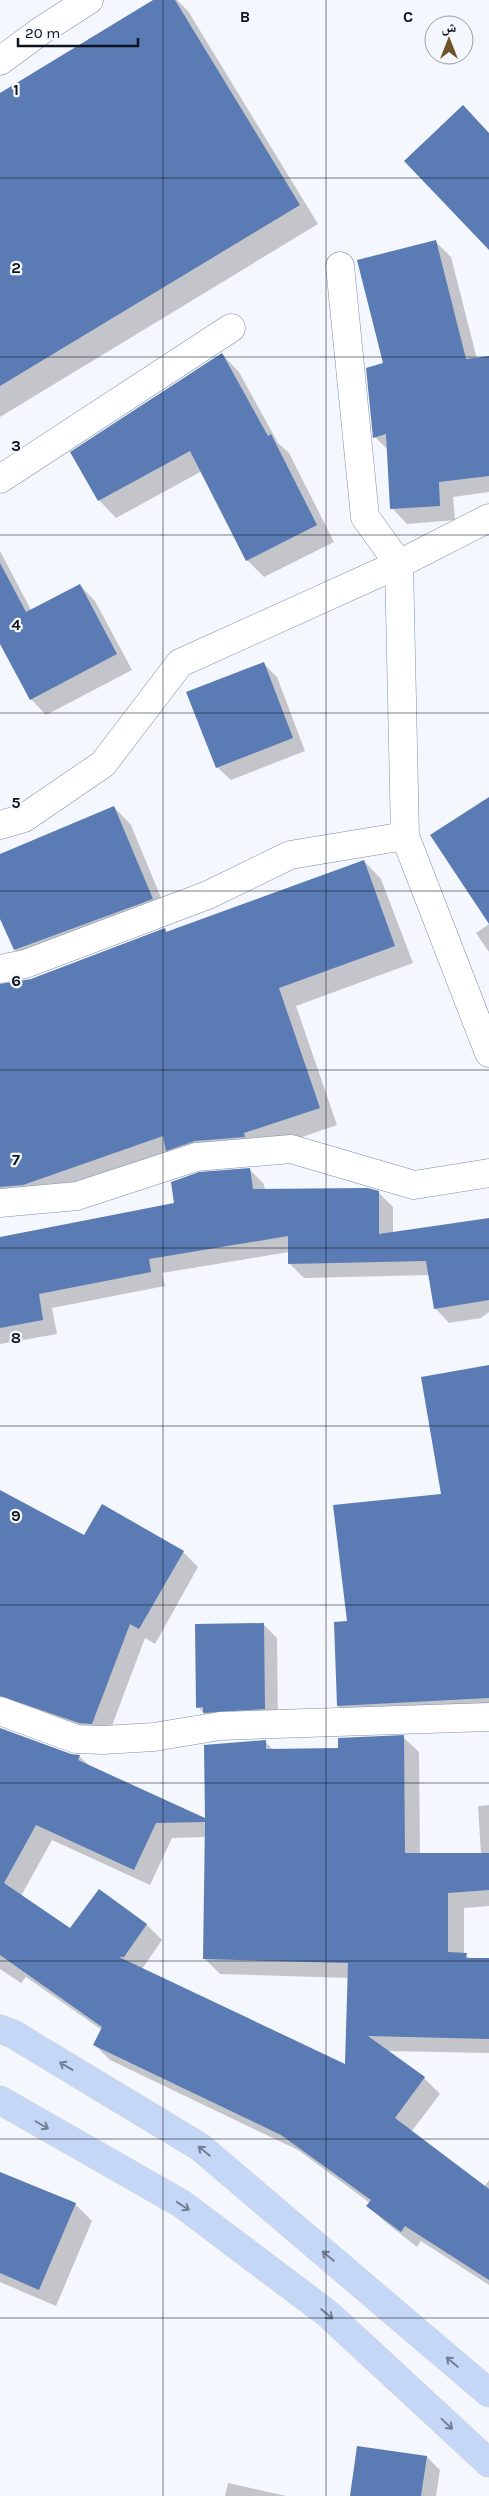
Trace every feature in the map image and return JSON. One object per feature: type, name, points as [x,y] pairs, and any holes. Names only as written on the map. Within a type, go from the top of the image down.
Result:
[{"type":"main road","points":[[0,2028],[200,2147],[487,2388]]},
{"type":"main road","points":[[0,2100],[182,2204],[328,2314],[489,2463]]},
{"type":"street","points":[[0,61],[42,30],[89,0]]},
{"type":"street","points":[[340,266],[365,517],[399,564],[404,836],[486,1038]]},
{"type":"street","points":[[0,479],[231,328]]},
{"type":"street","points":[[0,825],[24,818],[103,764],[180,663],[399,564],[489,518]]},
{"type":"street","points":[[0,969],[25,964],[208,895],[290,855],[404,836]]},
{"type":"street","points":[[0,1203],[77,1196],[196,1156],[291,1149],[414,1185],[489,1173]]},
{"type":"street","points":[[0,1711],[76,1739],[104,1740],[154,1737],[220,1726],[489,1717]]},
{"type":"building","points":[[153,0],[175,0],[300,205],[0,386],[0,93]]},
{"type":"building","points":[[463,105],[489,133],[489,250],[404,161]]},
{"type":"building","points":[[436,240],[466,359],[489,356],[489,476],[439,482],[440,506],[390,509],[386,434],[373,438],[366,368],[383,363],[357,260]]},
{"type":"building","points":[[222,353],[268,436],[271,434],[317,525],[246,561],[190,451],[98,501],[70,452]]},
{"type":"building","points":[[0,563],[26,612],[80,584],[117,654],[30,700],[0,644]]},
{"type":"building","points":[[264,662],[293,738],[216,768],[186,692]]},
{"type":"building","points":[[489,797],[489,924],[430,835]]},
{"type":"building","points":[[114,806],[153,899],[14,950],[0,919],[0,854]]},
{"type":"building","points":[[364,860],[395,946],[279,988],[320,1108],[244,1133],[245,1137],[195,1141],[166,1151],[163,1136],[23,1185],[0,1187],[0,984],[31,979],[165,928],[166,932]]},
{"type":"building","points":[[250,1168],[253,1189],[368,1188],[379,1191],[379,1234],[489,1218],[489,1300],[434,1309],[426,1261],[288,1264],[288,1236],[149,1259],[151,1272],[39,1294],[43,1320],[0,1328],[0,1237],[174,1203],[171,1182],[199,1172]]},
{"type":"building","points":[[489,1365],[489,1698],[337,1706],[334,1622],[347,1621],[333,1505],[441,1494],[421,1377]]},
{"type":"building","points":[[0,1490],[84,1535],[102,1504],[184,1551],[139,1629],[130,1624],[92,1724],[79,1723],[0,1696]]},
{"type":"building","points":[[264,1623],[265,1709],[203,1713],[203,1707],[196,1708],[195,1624]]},
{"type":"building","points":[[0,1728],[71,1754],[80,1755],[78,1760],[205,1818],[204,1745],[266,1740],[266,1749],[338,1748],[338,1738],[404,1735],[405,1853],[489,1853],[489,1890],[448,1893],[448,1952],[467,1953],[466,1958],[489,1958],[489,2039],[368,2036],[425,2077],[395,2118],[489,2189],[489,2280],[405,2226],[401,2232],[366,2206],[371,2200],[281,2135],[93,2045],[102,2027],[0,1955]],"holes":[[[205,1822],[203,1959],[348,1963],[345,2064],[119,1957],[124,1957],[147,1924],[99,1889],[70,1928],[4,1883],[36,1825],[134,1870],[156,1823]]]},
{"type":"building","points":[[0,2172],[76,2203],[39,2290],[0,2273]]},
{"type":"building","points":[[357,2446],[427,2456],[421,2496],[350,2496]]}]
